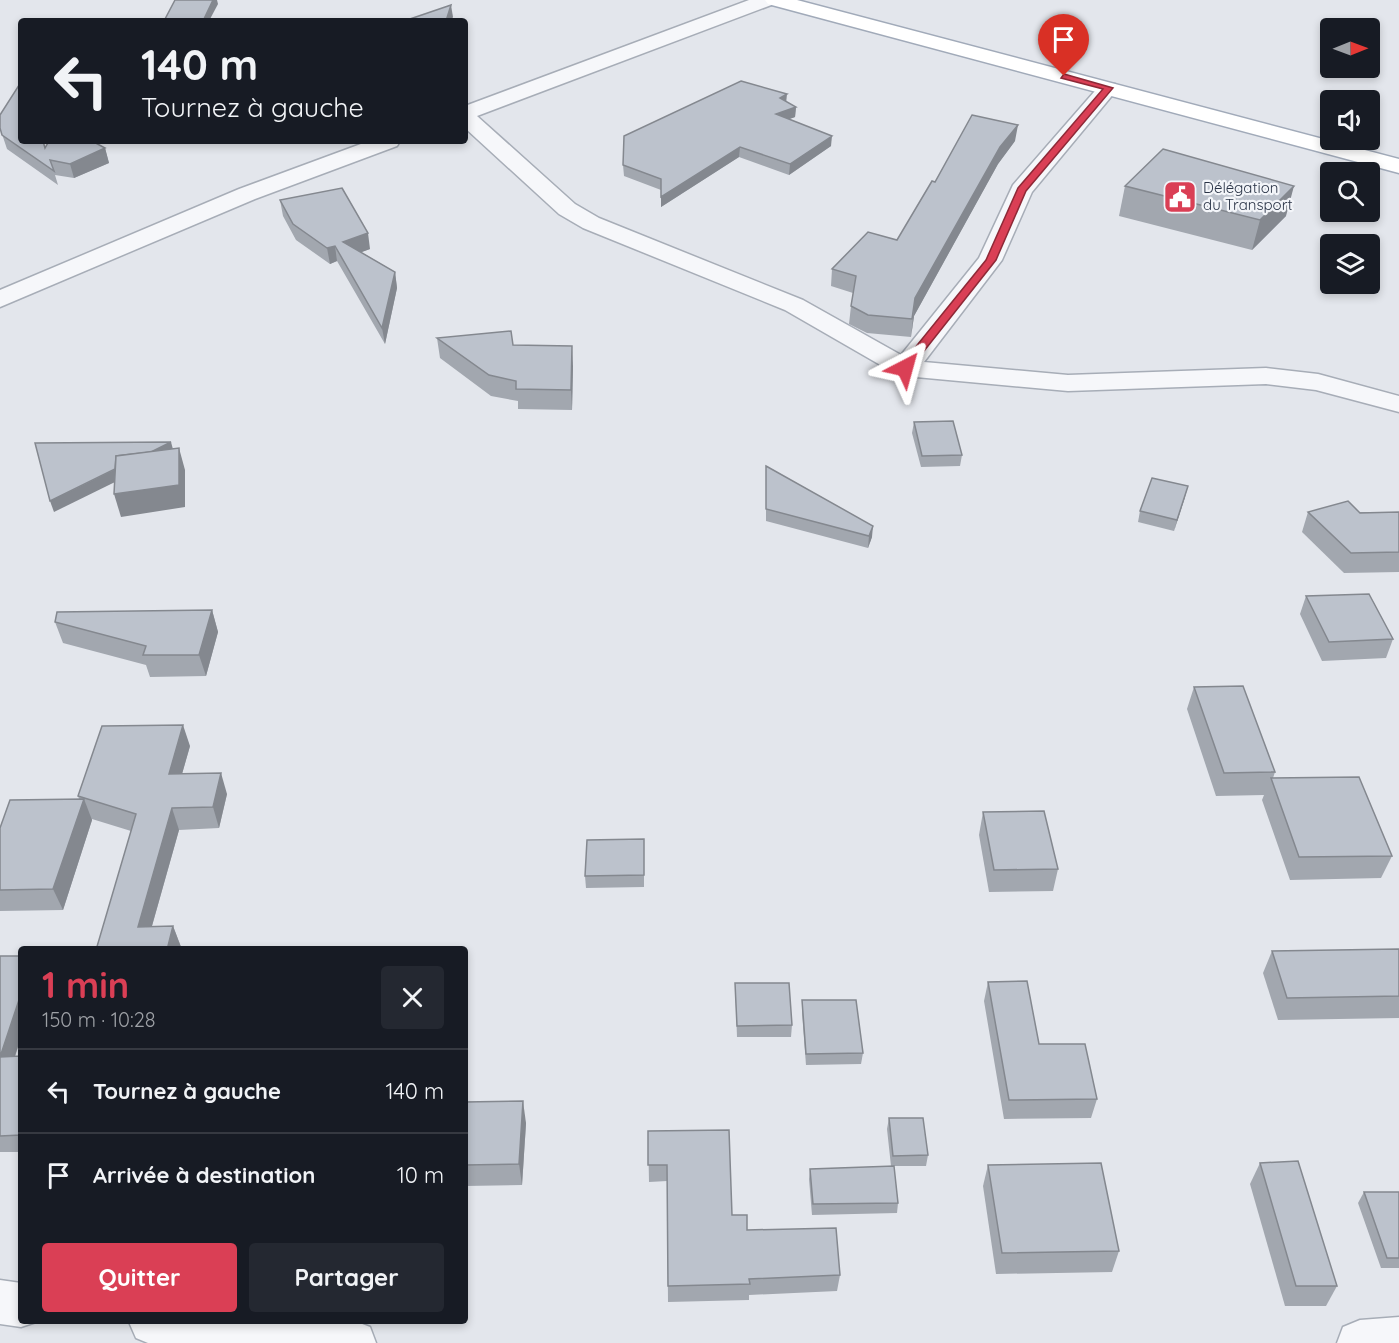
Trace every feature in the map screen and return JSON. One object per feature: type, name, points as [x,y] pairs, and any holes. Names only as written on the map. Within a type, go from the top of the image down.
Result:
[{"type":"main road","points":[[775,0],[1399,166]]},
{"type":"street","points":[[468,113],[768,0]]},
{"type":"street","points":[[905,368],[990,260],[1021,190],[1108,88]]},
{"type":"street","points":[[468,117],[567,209],[591,223],[794,305],[905,368],[1068,383],[1266,376],[1318,382],[1399,404]]},
{"type":"street","points":[[0,299],[247,194],[381,144]]},
{"type":"street","points":[[0,1302],[18,1305]]},
{"type":"street","points":[[171,1324],[352,1343]]},
{"type":"street","points":[[1360,1343],[1399,1340]]},
{"type":"building","points":[[175,0],[213,0],[204,18],[166,18]]},
{"type":"building","points":[[451,5],[447,18],[413,18]]},
{"type":"building","points":[[741,81],[787,94],[780,98],[796,107],[776,114],[832,136],[790,164],[740,147],[661,197],[661,179],[623,165],[624,136]]},
{"type":"building","points":[[18,87],[18,144],[44,144],[45,148],[47,144],[98,144],[105,148],[70,164],[50,160],[54,171],[2,135],[0,115]]},
{"type":"building","points":[[972,115],[1018,125],[1000,147],[915,298],[912,319],[868,315],[851,306],[856,276],[832,269],[868,232],[897,240],[932,181],[935,182]]},
{"type":"building","points":[[1163,149],[1294,186],[1260,220],[1125,186]]},
{"type":"building","points":[[342,188],[368,233],[343,242],[395,272],[382,328],[335,246],[327,248],[293,224],[280,200]]},
{"type":"building","points":[[511,331],[513,345],[572,346],[571,390],[516,389],[516,381],[489,375],[437,338]]},
{"type":"building","points":[[953,421],[962,455],[922,456],[914,422]]},
{"type":"building","points":[[171,442],[151,452],[116,456],[115,469],[50,501],[35,443]]},
{"type":"building","points":[[179,448],[179,485],[114,494],[116,456]]},
{"type":"building","points":[[766,466],[873,526],[869,536],[766,509]]},
{"type":"building","points":[[1152,478],[1188,486],[1177,520],[1140,511]]},
{"type":"building","points":[[1348,501],[1360,513],[1399,512],[1399,552],[1351,553],[1308,512]]},
{"type":"building","points":[[1369,594],[1393,639],[1329,642],[1306,596]]},
{"type":"building","points":[[212,610],[199,655],[143,655],[146,646],[55,622],[57,612]]},
{"type":"building","points":[[1243,686],[1275,772],[1224,773],[1194,687]]},
{"type":"building","points":[[183,725],[169,774],[221,773],[213,807],[172,808],[138,927],[173,926],[168,946],[97,946],[136,814],[78,796],[102,726]]},
{"type":"building","points":[[1359,777],[1392,856],[1299,857],[1271,778]]},
{"type":"building","points":[[84,799],[53,889],[0,890],[0,828],[10,800]]},
{"type":"building","points":[[1044,811],[1058,869],[994,870],[983,812]]},
{"type":"building","points":[[644,839],[644,875],[585,876],[587,840]]},
{"type":"building","points":[[1399,949],[1399,996],[1287,998],[1272,951]]},
{"type":"building","points":[[0,956],[18,956],[18,1003],[0,1057]]},
{"type":"building","points":[[1027,981],[1039,1044],[1085,1044],[1097,1099],[1009,1100],[988,982]]},
{"type":"building","points":[[735,983],[789,983],[792,1025],[737,1026]]},
{"type":"building","points":[[802,1000],[856,1000],[863,1053],[806,1054]]},
{"type":"building","points":[[18,1056],[18,1135],[0,1136],[0,1057]]},
{"type":"building","points":[[523,1101],[519,1164],[468,1165],[468,1102]]},
{"type":"building","points":[[889,1118],[923,1118],[928,1155],[893,1156]]},
{"type":"building","points":[[729,1130],[732,1215],[747,1215],[747,1230],[836,1228],[840,1275],[749,1279],[750,1284],[668,1286],[667,1165],[648,1165],[648,1131]]},
{"type":"building","points":[[1298,1161],[1337,1286],[1296,1286],[1260,1163]]},
{"type":"building","points":[[1101,1163],[1119,1251],[1002,1253],[988,1165]]},
{"type":"building","points":[[894,1166],[898,1203],[813,1204],[810,1169]]},
{"type":"building","points":[[1364,1192],[1399,1192],[1399,1258],[1387,1258]]},
{"type":"place","name":"Délégation du Transport","points":[[1180,197]]},
{"type":"route","points":[[905,368],[990,260],[1021,190],[1108,88],[1064,76]]}]
